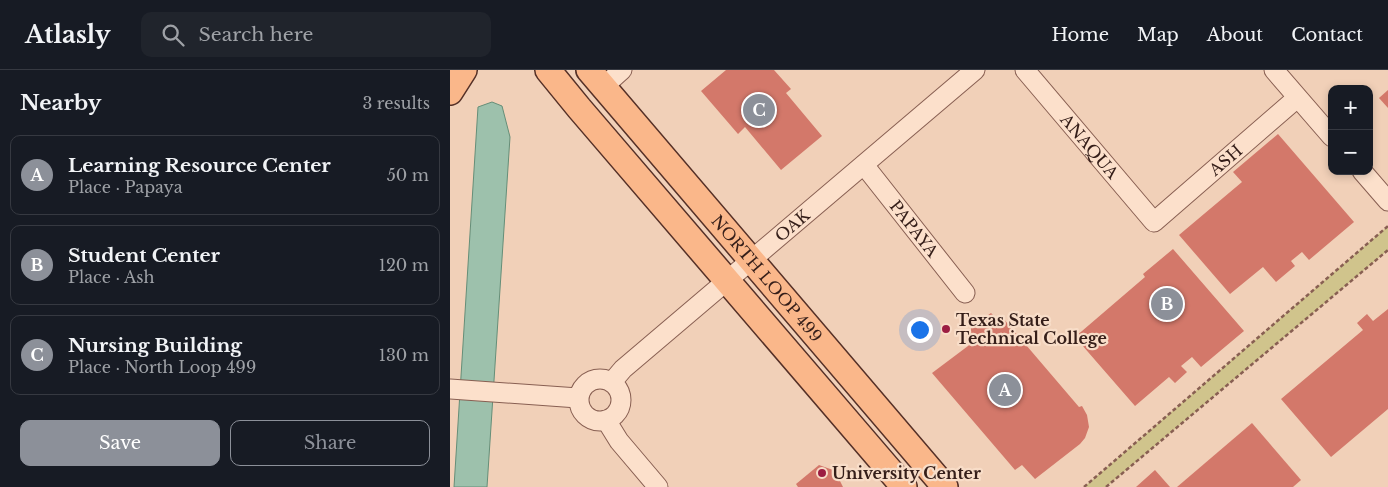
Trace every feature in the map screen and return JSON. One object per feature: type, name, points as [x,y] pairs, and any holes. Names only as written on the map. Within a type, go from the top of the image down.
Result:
[{"type":"main road","points":[[450,92],[464,70]]},
{"type":"main road","name":"NORTH LOOP 499","points":[[548,70],[904,487]]},
{"type":"main road","name":"NORTH LOOP 499","points":[[596,78],[945,487]]},
{"type":"street","points":[[596,78],[622,70]]},
{"type":"street","name":"OAK","points":[[612,382],[623,369],[975,70]]},
{"type":"street","name":"ANAQUA","points":[[1025,70],[1154,222]]},
{"type":"street","points":[[1274,70],[1328,133]]},
{"type":"street","name":"ASH","points":[[1154,222],[1297,98]]},
{"type":"street","name":"PAPAYA","points":[[864,165],[965,293]]},
{"type":"street","points":[[1365,175],[1388,201]]},
{"type":"street","points":[[600,378],[612,382],[619,389],[621,396],[621,404],[618,411],[613,417],[606,420],[594,421],[588,418],[580,409],[578,398],[581,390],[592,380],[600,378]]},
{"type":"street","points":[[450,389],[578,398]]},
{"type":"street","points":[[606,420],[619,441],[658,487]]},
{"type":"path","points":[[1084,487],[1388,226]]},
{"type":"path","points":[[1106,487],[1388,250]]},
{"type":"shaded area","points":[[492,102],[502,106],[510,137],[487,487],[454,487],[478,107]]},
{"type":"shaded area","points":[[1388,226],[1388,250],[1106,487],[1084,487]]},
{"type":"building","points":[[726,70],[774,70],[791,89],[786,93],[822,136],[781,170],[745,127],[738,134],[701,91]]},
{"type":"building","points":[[1388,90],[1388,108],[1379,98]]},
{"type":"building","points":[[1278,134],[1354,222],[1309,260],[1302,252],[1291,261],[1295,266],[1276,282],[1263,267],[1230,294],[1179,235],[1242,182],[1233,172]]},
{"type":"building","points":[[1173,249],[1244,331],[1201,367],[1192,357],[1181,366],[1187,372],[1175,383],[1169,377],[1135,406],[1075,337],[1145,277],[1143,274]]},
{"type":"building","points":[[1388,309],[1388,409],[1331,457],[1281,399],[1363,330],[1357,323],[1367,314],[1373,321]]},
{"type":"building","points":[[991,313],[998,320],[1002,317],[1079,407],[1082,406],[1087,415],[1089,427],[1085,438],[1035,479],[1022,465],[1015,470],[932,373],[976,340],[971,334],[971,328]]},
{"type":"building","points":[[1252,423],[1301,480],[1293,487],[1177,487]]},
{"type":"building","name":"University Center","points":[[819,465],[833,470],[843,487],[798,487],[796,484]]},
{"type":"building","points":[[1155,470],[1170,487],[1136,487]]},
{"type":"place","name":"Nursing Building","points":[[759,110]]},
{"type":"place","name":"Student Center","points":[[1167,304]]},
{"type":"place","name":"Texas State Technical College","points":[[946,329]]},
{"type":"place","name":"Learning Resource Center","points":[[1005,390]]},
{"type":"place","name":"University Center","points":[[822,473]]}]
